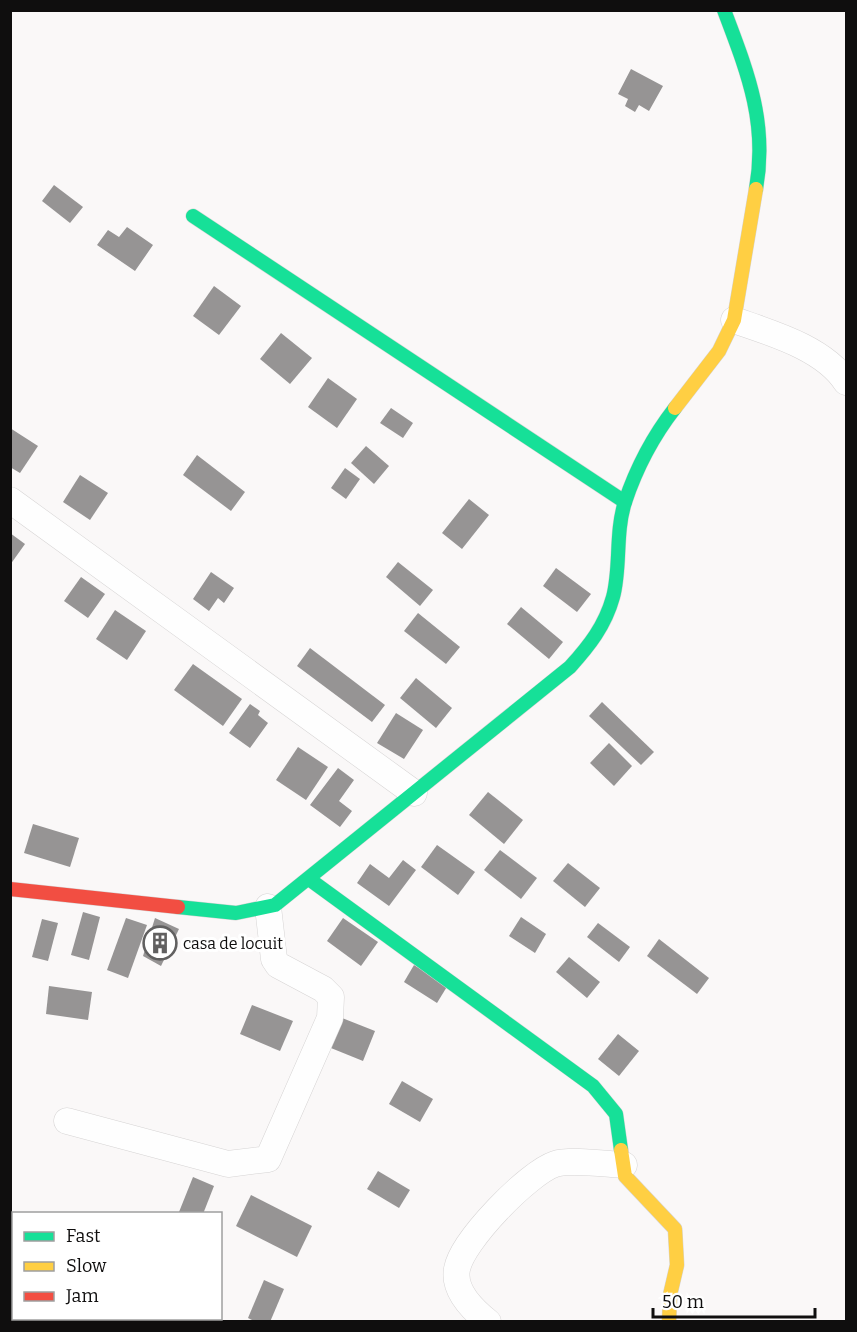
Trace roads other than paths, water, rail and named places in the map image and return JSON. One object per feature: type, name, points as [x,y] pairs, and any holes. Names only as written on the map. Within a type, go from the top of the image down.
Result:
[{"type":"street","points":[[10,889],[236,913],[274,905],[570,667],[596,638],[614,596],[617,541],[625,502],[661,426],[678,399],[719,351],[734,320],[759,173],[760,126],[750,80],[724,10]]},
{"type":"street","points":[[193,216],[625,502]]},
{"type":"street","points":[[734,320],[770,333],[820,357],[839,371],[846,382]]},
{"type":"street","points":[[10,501],[414,793]]},
{"type":"street","points":[[309,879],[593,1086],[616,1114],[625,1176],[637,1192],[675,1229],[677,1264],[670,1295],[669,1322]]},
{"type":"street","points":[[67,1121],[228,1164],[268,1159],[330,1018],[332,1006],[331,997],[323,989],[278,965],[274,959],[268,907]]},
{"type":"street","points":[[488,1322],[462,1295],[457,1270],[468,1244],[527,1179],[556,1163],[624,1165]]},
{"type":"place","name":"casa de locuit","points":[[160,943]]}]
